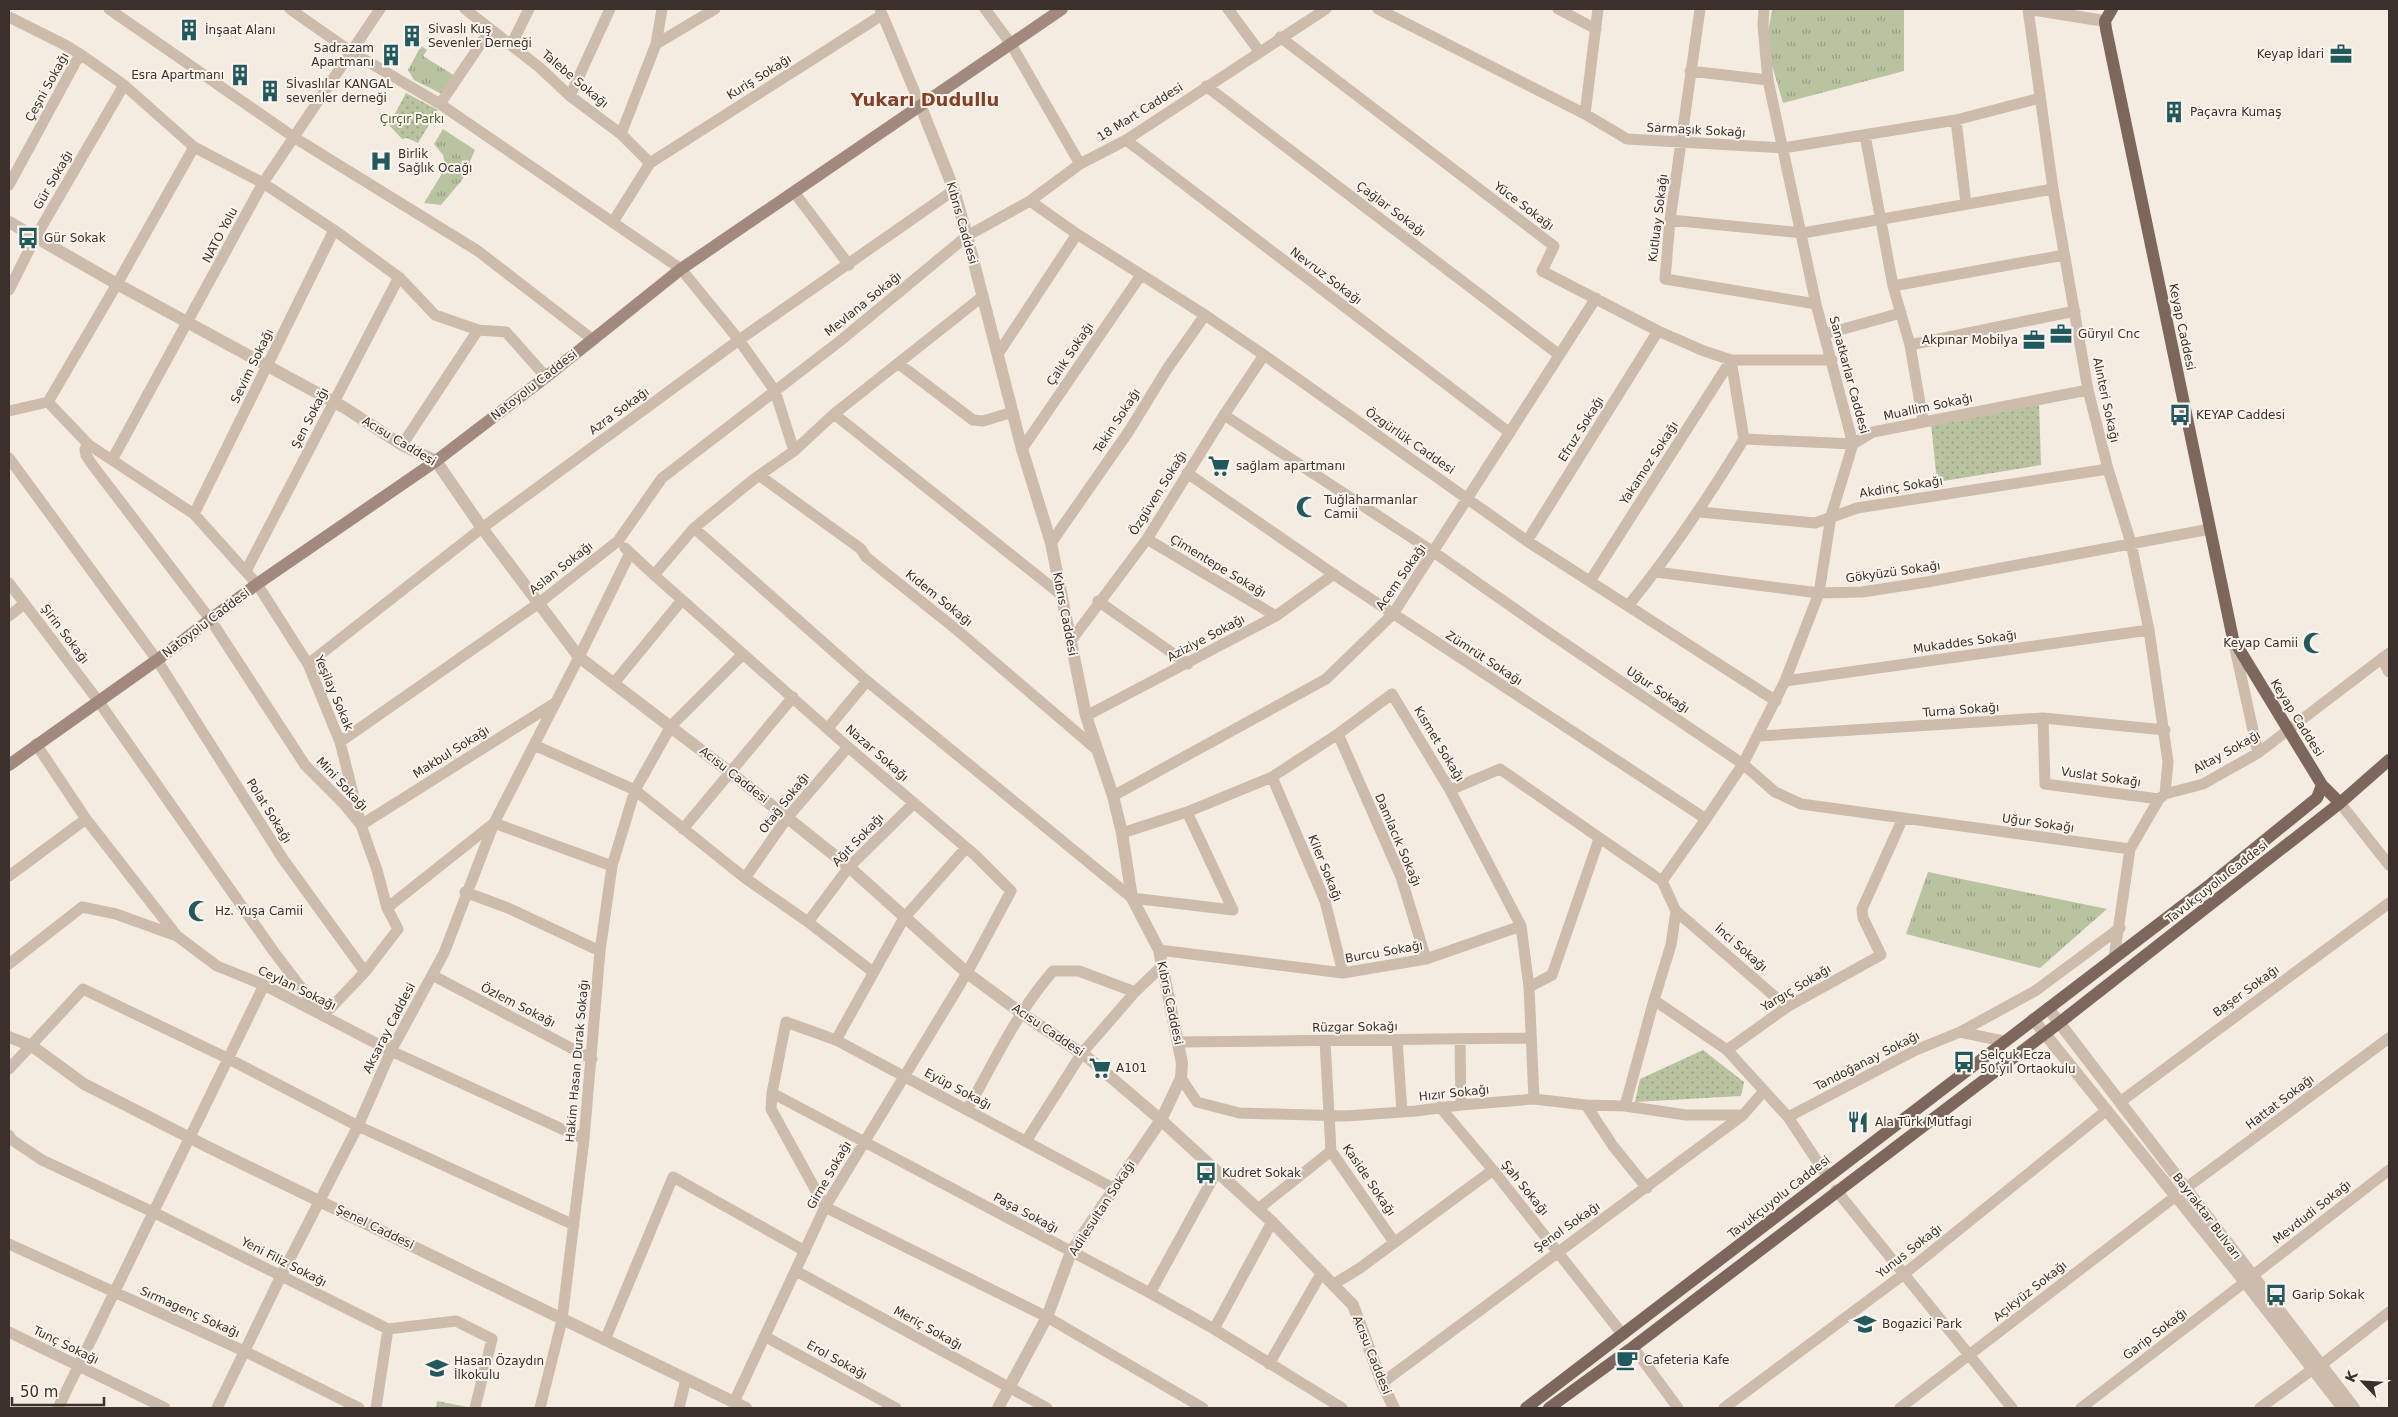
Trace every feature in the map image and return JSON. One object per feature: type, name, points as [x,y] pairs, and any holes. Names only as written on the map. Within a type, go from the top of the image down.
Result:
[{"type":"main road","name":"Natoyolu Caddesi","points":[[10,762],[99,702],[258,584],[436,461],[681,270],[1062,9]]},
{"type":"main road","points":[[2105,21],[2112,9]]},
{"type":"main road","name":"Keyap Caddesi","points":[[2105,21],[2233,639],[2322,785],[2340,803]]},
{"type":"main road","name":"Tavukçuyolu Caddesi","points":[[1549,1408],[1634,1347],[1836,1190],[2059,1023],[2340,803],[2389,760]]},
{"type":"main road","name":"Tavukçuyolu Caddesi","points":[[1526,1408],[2033,1018],[2114,958],[2317,798],[2322,785]]},
{"type":"street","points":[[108,9],[295,138],[478,251],[592,339]]},
{"type":"street","points":[[290,9],[350,51],[440,104],[681,270],[739,340],[775,391],[794,451]]},
{"type":"street","name":"NATO Yolu","points":[[112,460],[189,322],[263,183],[380,9]]},
{"type":"street","name":"Talebe Sokağı","points":[[465,9],[539,67],[570,96],[621,134],[650,162]]},
{"type":"street","points":[[511,45],[529,9]]},
{"type":"street","points":[[570,96],[610,9]]},
{"type":"street","points":[[621,134],[656,44],[662,9]]},
{"type":"street","points":[[656,44],[715,9]]},
{"type":"street","points":[[985,9],[1011,44],[1080,164]]},
{"type":"street","points":[[1228,9],[1259,51]]},
{"type":"street","name":"18 Mart Caddesi","points":[[967,236],[1030,201],[1080,164],[1126,140],[1280,37],[1326,9]]},
{"type":"street","name":"Sarmaşık Sokağı","points":[[1378,9],[1585,114],[1627,139],[1784,148],[1956,120],[2040,98]]},
{"type":"street","points":[[1558,9],[1596,29]]},
{"type":"street","points":[[1585,114],[1598,9]]},
{"type":"street","name":"Kutluay Sokağı","points":[[1700,9],[1670,220],[1665,279],[1816,304]]},
{"type":"street","name":"Sanatkarlar Caddesi","points":[[1706,820],[1759,736],[1785,681],[1819,593],[1831,516],[1853,444],[1816,304],[1803,233],[1768,80],[1763,26],[1764,9]]},
{"type":"street","points":[[2028,9],[2105,21]]},
{"type":"street","name":"Alınteri Sokağı","points":[[2028,9],[2053,190],[2088,390],[2108,469],[2132,543],[2149,630],[2165,730],[2168,762],[2162,796]]},
{"type":"street","points":[[881,12],[921,107]]},
{"type":"street","name":"Kuriş Sokağı","points":[[650,162],[881,12]]},
{"type":"street","points":[[9,17],[80,54],[124,85],[194,147],[263,183],[334,230],[399,277],[435,314],[478,330],[506,332],[546,377]]},
{"type":"street","points":[[440,104],[490,30]]},
{"type":"street","name":"Yüce Sokağı","points":[[1280,37],[1554,246],[1542,271],[1658,331],[1704,351],[1731,360],[1832,360]]},
{"type":"street","name":"Çeşni Sokağı","points":[[9,185],[80,54]]},
{"type":"street","points":[[1690,72],[1768,80]]},
{"type":"street","name":"Gür Sokağı","points":[[9,290],[35,238],[124,85]]},
{"type":"street","name":"Çağlar Sokağı","points":[[1206,86],[1558,354]]},
{"type":"street","name":"Kıbrıs Caddesi","points":[[921,107],[954,190],[1022,449],[1051,543],[1059,593],[1086,716],[1113,796],[1122,833],[1132,898],[1159,950],[1180,1042],[1182,1063],[1181,1078],[1161,1120]]},
{"type":"street","points":[[1956,120],[1966,204]]},
{"type":"street","points":[[1865,135],[1893,286],[1910,345],[1923,421]]},
{"type":"street","name":"Nevruz Sokağı","points":[[1126,140],[1510,433]]},
{"type":"street","points":[[9,411],[48,402],[194,147]]},
{"type":"street","points":[[613,222],[650,162]]},
{"type":"street","name":"Azra Sokağı","points":[[308,664],[482,528],[739,340],[954,190]]},
{"type":"street","points":[[1670,220],[1803,233],[2053,190]]},
{"type":"street","points":[[794,192],[849,265]]},
{"type":"street","name":"Özgürlük Caddesi","points":[[1030,201],[1077,234],[1205,314],[1527,541],[1776,701]]},
{"type":"street","name":"Acısu Caddesi","points":[[9,222],[117,284],[334,402],[402,445],[436,461],[482,528],[579,657],[731,772],[849,867],[967,973],[1021,1013],[1082,1053],[1161,1120],[1272,1222],[1353,1305],[1382,1383],[1394,1408]]},
{"type":"street","name":"Sevim Sokağı","points":[[194,514],[334,230]]},
{"type":"street","points":[[998,354],[1077,234]]},
{"type":"street","name":"Mevlana Sokağı","points":[[775,391],[840,341],[967,236]]},
{"type":"street","points":[[1893,286],[2064,255]]},
{"type":"street","name":"Çalık Sokağı","points":[[1022,449],[1141,275]]},
{"type":"street","name":"Şen Sokağı","points":[[246,571],[399,277]]},
{"type":"street","points":[[654,575],[694,528],[794,451],[834,414],[983,296]]},
{"type":"street","name":"Acem Sokağı","points":[[1113,796],[1326,679],[1394,614],[1435,553],[1467,497],[1510,433],[1558,354],[1596,298]]},
{"type":"street","points":[[1910,345],[2075,311]]},
{"type":"street","points":[[1825,334],[1901,313]]},
{"type":"street","name":"Tekin Sokağı","points":[[1051,543],[1129,431],[1187,337],[1205,314]]},
{"type":"street","points":[[402,445],[478,330]]},
{"type":"street","name":"Efruz Sokağı","points":[[1527,541],[1658,331]]},
{"type":"street","name":"Özgüven Sokağı","points":[[1070,642],[1098,601],[1147,539],[1224,415],[1264,355]]},
{"type":"street","points":[[1628,606],[1656,572],[1700,512],[1744,439],[1731,360]]},
{"type":"street","name":"Yakamoz Sokağı","points":[[1590,581],[1731,360]]},
{"type":"street","points":[[899,364],[973,420],[983,421],[1013,412]]},
{"type":"street","name":"Muallim Sokağı","points":[[1853,444],[1873,432],[2088,390]]},
{"type":"street","name":"Aslan Sokağı","points":[[340,742],[539,603],[618,541],[662,478],[775,391]]},
{"type":"street","points":[[48,402],[89,444],[112,460]]},
{"type":"street","points":[[834,414],[1059,593]]},
{"type":"street","name":"Uğur Sokağı","points":[[1224,415],[1435,553],[1743,764],[1775,792],[1792,801],[2130,850]]},
{"type":"street","points":[[1744,439],[1853,444]]},
{"type":"street","name":"Mini Sokağı","points":[[89,444],[85,449],[91,463],[210,619],[305,765],[361,824],[377,870],[387,908],[398,929],[365,972]]},
{"type":"street","name":"Polat Sokağı","points":[[9,458],[157,660],[283,859],[365,972]]},
{"type":"street","name":"Yeşilay Sokak","points":[[112,460],[194,514],[258,584],[308,664],[340,742],[361,824]]},
{"type":"street","name":"Akdinç Sokağı","points":[[1700,512],[1815,523],[1857,508],[2108,469]]},
{"type":"street","name":"Zümrüt Sokağı","points":[[1187,474],[1334,574],[1706,820]]},
{"type":"street","name":"Kıdem Sokağı","points":[[760,476],[861,549],[866,557],[957,630],[1096,749]]},
{"type":"street","points":[[694,528],[867,681],[1132,898],[1233,910],[1187,812]]},
{"type":"street","name":"Gökyüzü Sokağı","points":[[1656,572],[1819,593],[1862,592],[1927,582],[2210,529]]},
{"type":"street","name":"Çimentepe Sokağı","points":[[1147,539],[1276,616]]},
{"type":"street","name":"Nazar Sokağı","points":[[618,541],[743,654],[966,848],[1011,891],[967,973]]},
{"type":"street","name":"Aksaray Caddesi","points":[[218,1408],[281,1276],[358,1126],[391,1051],[444,953],[465,892],[494,823],[630,553]]},
{"type":"street","name":"Aziziye Sokağı","points":[[1086,716],[1276,616],[1334,574]]},
{"type":"street","name":"Şirin Sokağı","points":[[9,583],[99,702],[274,952],[323,1016]]},
{"type":"street","points":[[614,683],[682,600]]},
{"type":"street","points":[[1098,601],[1188,664]]},
{"type":"street","points":[[9,616],[24,604]]},
{"type":"street","name":"Mukaddes Sokağı","points":[[1785,681],[2149,630]]},
{"type":"street","name":"Keyap Caddesi","points":[[2233,639],[2258,753]]},
{"type":"street","name":"Hakim Hasan Durak Sokağı","points":[[540,1408],[562,1320],[584,1139],[600,951],[612,866],[635,790],[671,726],[743,654]]},
{"type":"street","points":[[2386,655],[2389,672]]},
{"type":"street","name":"Altay Sokağı","points":[[2162,796],[2203,784],[2258,753],[2386,655]]},
{"type":"street","points":[[828,728],[867,681]]},
{"type":"street","name":"Kısmet Sokağı","points":[[1122,833],[1187,812],[1272,777],[1338,734],[1392,694],[1450,790],[1521,926],[1529,987],[1534,1100]]},
{"type":"street","points":[[683,829],[793,697]]},
{"type":"street","name":"Makbul Sokağı","points":[[361,824],[555,703]]},
{"type":"street","name":"Turna Sokağı","points":[[1759,736],[2043,718],[2165,730]]},
{"type":"street","name":"Vuslat Sokağı","points":[[2043,718],[2045,784],[2162,796]]},
{"type":"street","name":"Damlacık Sokağı","points":[[1338,734],[1401,878],[1426,959]]},
{"type":"street","points":[[36,744],[86,819],[177,936]]},
{"type":"street","points":[[534,745],[635,790],[745,878],[808,922],[873,972]]},
{"type":"street","name":"Otağ Sokağı","points":[[745,878],[788,818],[848,746]]},
{"type":"street","points":[[1450,790],[1500,769],[1662,881],[1676,911],[1671,945],[1625,1106]]},
{"type":"street","name":"Kiler Sokağı","points":[[1272,777],[1325,901],[1343,973]]},
{"type":"street","points":[[2114,958],[2120,928],[2130,850],[2162,796]]},
{"type":"street","points":[[2340,803],[2389,865]]},
{"type":"street","name":"Ağıt Sokağı","points":[[808,922],[849,867],[914,804]]},
{"type":"street","name":"Yargıç Sokağı","points":[[1727,1050],[1787,1007],[1881,955],[1863,918],[1862,909],[1902,818]]},
{"type":"street","points":[[9,876],[86,819]]},
{"type":"street","points":[[1662,881],[1706,820]]},
{"type":"street","points":[[387,908],[494,823],[612,866]]},
{"type":"street","points":[[1529,987],[1552,975],[1599,839]]},
{"type":"street","points":[[836,1040],[904,918],[966,848]]},
{"type":"street","points":[[465,892],[508,908],[600,951]]},
{"type":"street","name":"Başer Sokağı","points":[[2120,1102],[2389,903]]},
{"type":"street","name":"Ceylan Sokağı","points":[[9,964],[82,906],[116,914],[177,936],[217,966],[264,985],[391,1051],[584,1139]]},
{"type":"street","name":"İnci Sokağı","points":[[1676,911],[1787,1007]]},
{"type":"street","name":"Burcu Sokağı","points":[[1159,950],[1343,973],[1426,959],[1521,926]]},
{"type":"street","name":"Tandoğanay Sokağı","points":[[1788,1117],[1916,1050],[1960,1032],[2035,991],[2120,928]]},
{"type":"street","points":[[1026,1141],[1082,1053],[1135,992],[1162,966]]},
{"type":"street","points":[[967,1110],[1021,1013],[1034,992],[1053,971],[1079,971],[1135,992]]},
{"type":"street","points":[[323,1016],[365,972]]},
{"type":"street","name":"Girne Sokağı","points":[[734,1402],[766,1337],[825,1207],[967,973]]},
{"type":"street","name":"Özlem Sokağı","points":[[432,976],[592,1059]]},
{"type":"street","points":[[58,1408],[264,985]]},
{"type":"street","points":[[9,1069],[83,989],[229,1059],[358,1126],[574,1225]]},
{"type":"street","points":[[1654,1000],[1727,1050],[1788,1117],[1827,1176]]},
{"type":"street","points":[[2048,1008],[2059,1023]]},
{"type":"street","name":"Bayraktar Bulvarı","points":[[2033,1018],[2107,1110],[2181,1192]]},
{"type":"street","name":"Eyüp Sokağı","points":[[772,1093],[786,1022],[836,1040],[1113,1188]]},
{"type":"street","name":"Bayraktar Bulvarı","points":[[2059,1023],[2120,1102],[2181,1192],[2317,1367],[2354,1408]]},
{"type":"street","points":[[1960,1032],[2004,1041]]},
{"type":"street","name":"Şenel Caddesi","points":[[9,1037],[32,1046],[84,1084],[562,1320],[746,1408]]},
{"type":"street","name":"Rüzgar Sokağı","points":[[1180,1042],[1530,1038]]},
{"type":"street","name":"Hattat Sokağı","points":[[2181,1192],[2389,1038]]},
{"type":"street","points":[[1460,1039],[1461,1105]]},
{"type":"street","points":[[1397,1040],[1402,1112]]},
{"type":"street","name":"Kaside Sokağı","points":[[1325,1041],[1331,1151],[1394,1242]]},
{"type":"street","name":"Hızır Sokağı","points":[[1181,1078],[1197,1102],[1239,1113],[1329,1114],[1346,1116],[1534,1100],[1586,1105],[1625,1106],[1686,1115],[1743,1115]]},
{"type":"street","name":"Şenol Sokağı","points":[[1382,1383],[1558,1250],[1646,1188],[1743,1115],[1764,1091]]},
{"type":"street","points":[[772,1093],[771,1109],[825,1207],[1047,1317],[1204,1408]]},
{"type":"street","name":"Paşa Sokağı","points":[[772,1093],[1150,1293],[1214,1329],[1342,1408]]},
{"type":"street","points":[[1586,1105],[1613,1146],[1646,1188]]},
{"type":"street","name":"Şah Sokağı","points":[[1440,1108],[1558,1250],[1623,1335]]},
{"type":"street","name":"Yunus Sokağı","points":[[1724,1408],[1904,1274],[2107,1110]]},
{"type":"street","name":"Adilesultan Sokağı","points":[[998,1408],[1047,1317],[1071,1252],[1161,1120]]},
{"type":"street","name":"Yeni Filiz Sokağı","points":[[9,1135],[12,1140],[42,1160],[154,1212],[388,1329]]},
{"type":"street","points":[[1258,1209],[1331,1151]]},
{"type":"street","points":[[1334,1284],[1360,1268],[1493,1170]]},
{"type":"street","name":"Mevdudi Sokağı","points":[[2249,1279],[2389,1170]]},
{"type":"street","points":[[1150,1293],[1217,1171]]},
{"type":"street","points":[[605,1340],[673,1177],[805,1251]]},
{"type":"street","points":[[1836,1190],[2012,1408]]},
{"type":"street","name":"Açıkyüz Sokağı","points":[[1900,1408],[2181,1192]]},
{"type":"street","points":[[1214,1329],[1272,1222]]},
{"type":"street","name":"Sırmagenç Sokağı","points":[[9,1244],[246,1352],[359,1408]]},
{"type":"street","name":"Meriç Sokağı","points":[[796,1271],[1047,1408]]},
{"type":"street","points":[[1269,1364],[1322,1272]]},
{"type":"street","name":"Garip Sokağı","points":[[2081,1408],[2249,1279]]},
{"type":"street","points":[[2260,1408],[2389,1312]]},
{"type":"street","points":[[376,1408],[388,1329],[456,1321],[492,1339],[475,1408]]},
{"type":"street","name":"Tunç Sokağı","points":[[9,1332],[165,1408]]},
{"type":"street","name":"Erol Sokağı","points":[[766,1337],[896,1408]]},
{"type":"street","points":[[1634,1347],[1678,1408]]},
{"type":"street","name":"Bayraktar Bulvarı","points":[[2317,1367],[2343,1408]]},
{"type":"street","points":[[679,1408],[686,1379]]},
{"type":"green space","points":[[1772,9],[1904,9],[1904,71],[1783,103],[1766,45]]},
{"type":"green space","points":[[421,46],[427,50],[423,56],[455,76],[442,94],[414,80],[408,70]]},
{"type":"green space","name":"Çırçır Parkı","points":[[406,93],[438,110],[418,143],[407,138],[402,139],[389,125]]},
{"type":"green space","points":[[443,129],[475,150],[462,180],[441,205],[424,203],[446,167],[443,155],[434,144]]},
{"type":"green space","points":[[2039,403],[2041,465],[1937,482],[1931,424]]},
{"type":"green space","points":[[1928,872],[2107,909],[2040,968],[1906,934]]},
{"type":"green space","points":[[1703,1050],[1744,1082],[1741,1096],[1635,1102],[1640,1079]]},
{"type":"green space","points":[[437,1401],[468,1407],[436,1408]]},
{"type":"place","name":"İnşaat Alanı","points":[[189,30]]},
{"type":"place","name":"Sivaslı Kuş Sevenler Derneği","points":[[412,36]]},
{"type":"place","name":"Keyap İdari","points":[[2341,54]]},
{"type":"place","name":"Sadrazam Apartmanı","points":[[391,55]]},
{"type":"place","name":"Esra Apartmanı","points":[[240,75]]},
{"type":"place","name":"Sİvaslılar KANGAL sevenler derneği","points":[[270,91]]},
{"type":"place","name":"Paçavra Kumaş","points":[[2174,112]]},
{"type":"place","name":"Birlik Sağlık Ocağı","points":[[381,161]]},
{"type":"place","name":"Gür Sokak","points":[[28,238]]},
{"type":"place","name":"Güryıl Cnc","points":[[2061,334]]},
{"type":"place","name":"Akpınar Mobilya","points":[[2034,340]]},
{"type":"place","name":"KEYAP Caddesi","points":[[2180,415]]},
{"type":"place","name":"sağlam apartmanı","points":[[1219,466]]},
{"type":"place","name":"Tuğlaharmanlar Camii","points":[[1307,507]]},
{"type":"place","name":"Keyap Camii","points":[[2314,643]]},
{"type":"place","name":"Hz. Yuşa Camii","points":[[199,911]]},
{"type":"place","name":"Selçuk Ecza 50.yıl Ortaokulu","points":[[1964,1062]]},
{"type":"place","name":"A101","points":[[1100,1068]]},
{"type":"place","name":"Ala Türk Mutfagi","points":[[1858,1122]]},
{"type":"place","name":"Kudret Sokak","points":[[1206,1173]]},
{"type":"place","name":"Garip Sokak","points":[[2276,1295]]},
{"type":"place","name":"Bogazici Park","points":[[1865,1324]]},
{"type":"place","name":"Cafeteria Kafe","points":[[1627,1360]]},
{"type":"place","name":"Hasan Özaydın İlkokulu","points":[[437,1368]]},
{"type":"district","name":"Yukarı Dudullu","points":[[925,99]]}]
